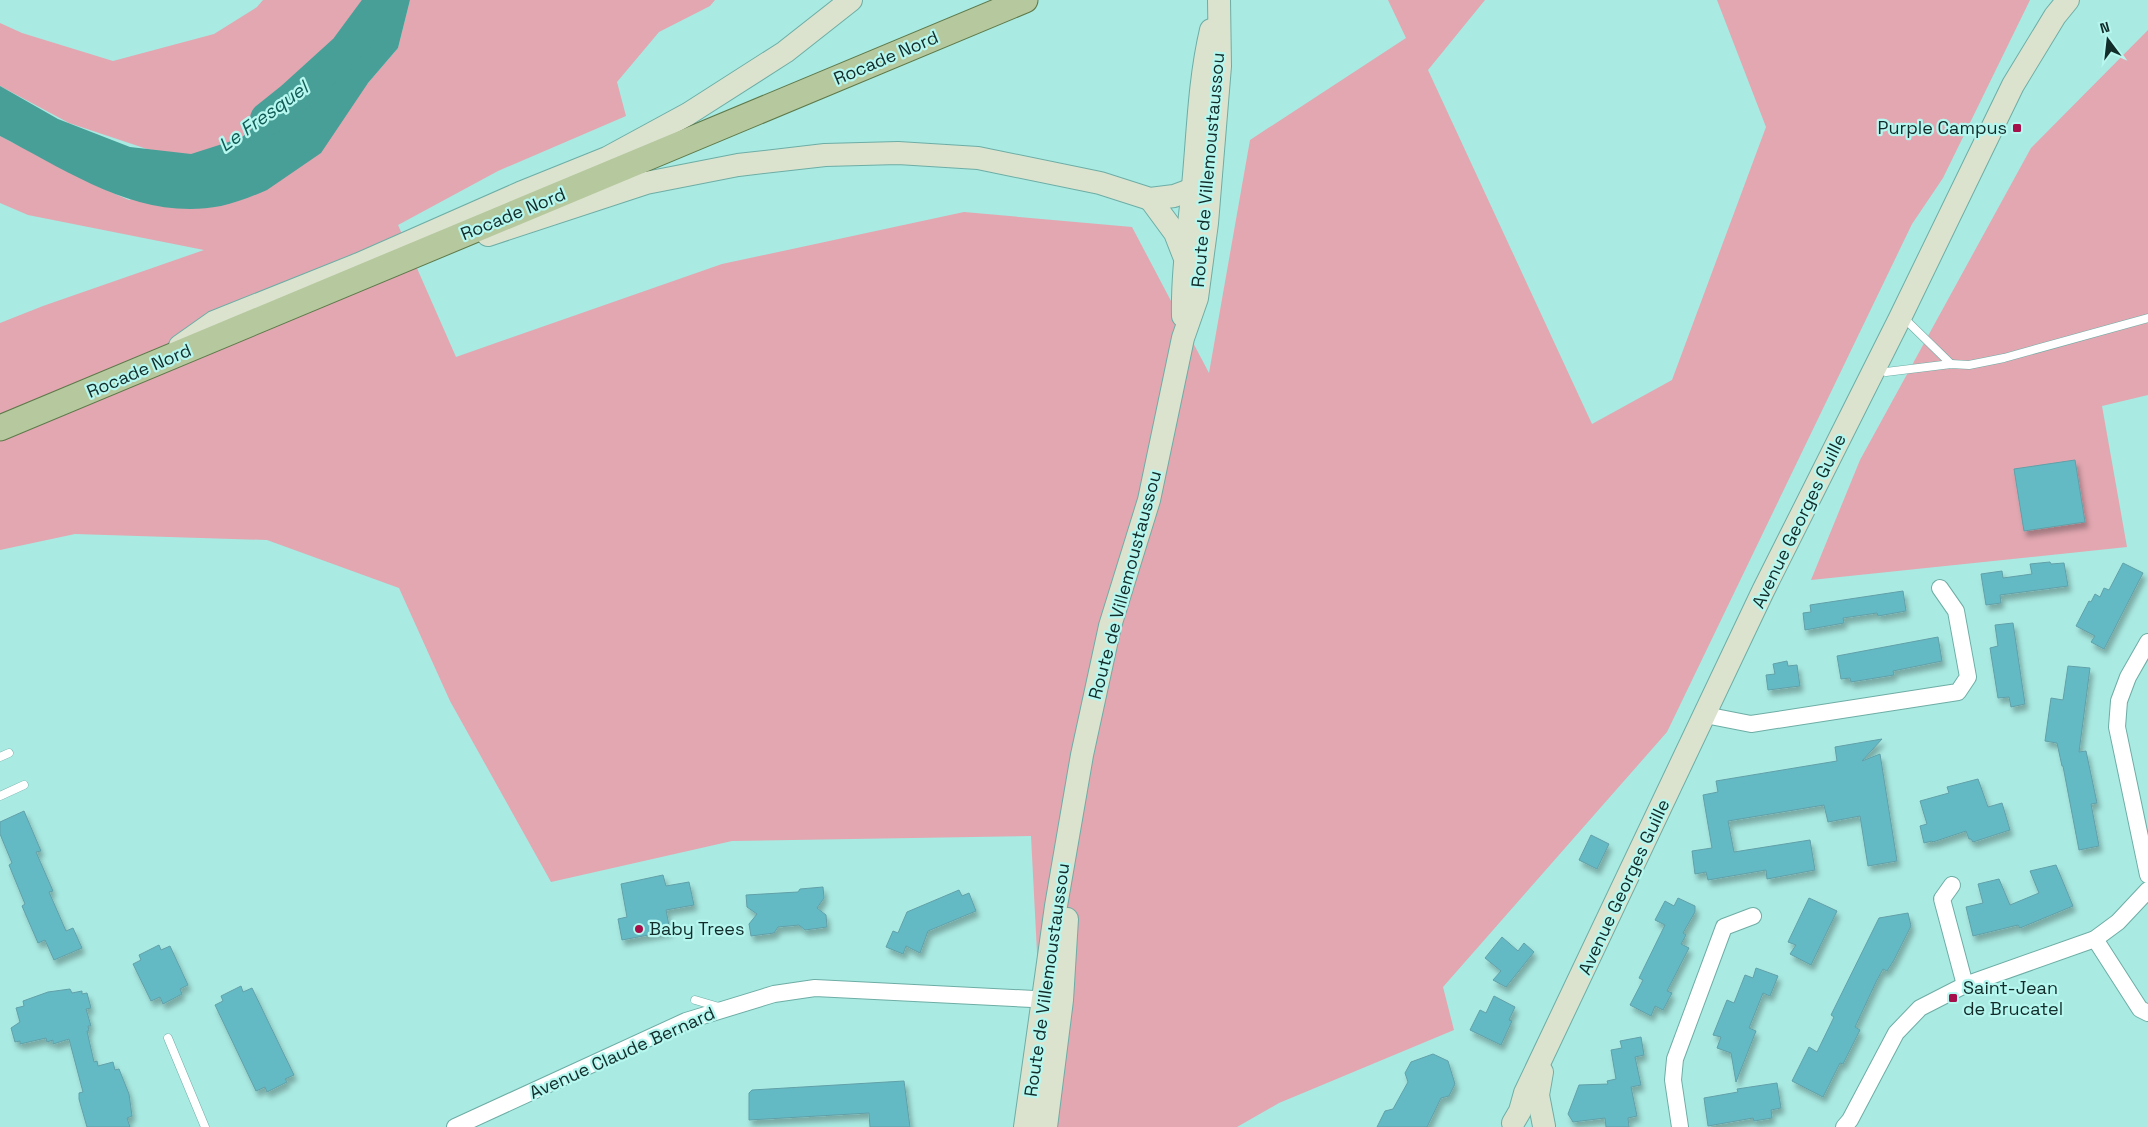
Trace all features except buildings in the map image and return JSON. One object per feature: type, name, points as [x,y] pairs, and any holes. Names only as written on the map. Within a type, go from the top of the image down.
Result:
[{"type":"main road","name":"Rocade Nord","points":[[0,428],[1025,0]]},
{"type":"street","points":[[151,366],[214,322],[359,264],[520,193],[607,158],[688,114],[785,52],[851,0]]},
{"type":"street","name":"Route de Villemoustaussou","points":[[1046,1127],[1056,906],[1082,755],[1110,626],[1149,500],[1183,338],[1197,298],[1207,223],[1220,66],[1218,0]]},
{"type":"street","name":"Route de Villemoustaussou","points":[[1183,338],[1185,258],[1204,62],[1218,0]]},
{"type":"street","name":"Avenue Georges Guille","points":[[1508,1125],[1520,1111],[1525,1093],[1763,592],[1900,318],[2013,85],[2055,16],[2068,0]]},
{"type":"street","points":[[383,267],[646,183],[738,165],[825,154],[898,153],[978,158],[1100,182],[1150,199],[1174,196],[1193,189],[1211,172]]},
{"type":"street","points":[[1150,199],[1176,233],[1185,258]]},
{"type":"street","points":[[1705,715],[1751,724],[1958,692],[1968,677],[1956,611],[1940,588]]},
{"type":"street","points":[[2147,646],[2128,677],[2119,700],[2117,727],[2148,875]]},
{"type":"street","points":[[1952,885],[1942,899],[1965,985]]},
{"type":"street","points":[[1844,1127],[1850,1120],[1896,1033],[1920,1008],[1965,985],[2095,939],[2118,922],[2148,890]]},
{"type":"street","points":[[1680,1127],[1673,1080],[1675,1058],[1724,927],[1753,916]]},
{"type":"street","points":[[2095,939],[2140,1009],[2148,1013]]},
{"type":"street","name":"Avenue Claude Bernard","points":[[455,1127],[686,1021],[774,994],[816,988],[1053,1000]]},
{"type":"street","name":"Route de Villemoustaussou","points":[[1025,1127],[1053,1000]]},
{"type":"street","name":"Avenue Georges Guille","points":[[1545,1126],[1538,1095],[1546,1052]]},
{"type":"street","points":[[1508,1125],[1532,1122],[1545,1126]]},
{"type":"lane","points":[[1900,318],[1910,323],[1951,364]]},
{"type":"lane","points":[[1875,367],[1886,372],[1951,364],[1969,365],[2004,358],[2148,318]]},
{"type":"lane","points":[[0,756],[9,753]]},
{"type":"lane","points":[[0,796],[24,785]]},
{"type":"lane","points":[[695,1000],[724,1008]]},
{"type":"lane","points":[[168,1038],[205,1127]]},
{"type":"shaded area","points":[[263,0],[372,0],[367,11],[331,51],[312,87],[250,133],[196,157],[147,149],[69,123],[0,86],[0,23],[22,33],[113,61],[214,34],[257,7]]},
{"type":"shaded area","points":[[410,0],[715,0],[710,6],[659,32],[617,82],[626,116],[498,171],[398,225],[456,357],[722,264],[964,212],[1132,227],[1209,373],[1250,140],[1406,38],[1388,0],[1485,0],[1428,70],[1592,424],[1672,380],[1766,127],[1717,0],[2030,0],[1943,178],[1912,224],[1667,732],[1443,987],[1454,1030],[1279,1103],[1237,1127],[1046,1127],[1031,836],[732,841],[551,882],[450,701],[399,588],[267,540],[75,534],[0,550],[0,323],[43,306],[204,250],[28,215],[0,203],[0,136],[97,186],[129,200],[368,83],[398,48]]},
{"type":"shaded area","points":[[2148,30],[2148,395],[2102,406],[2127,547],[1811,580],[1860,460],[2031,148]]},
{"type":"water","points":[[363,0],[410,0],[398,48],[368,83],[321,153],[267,190],[244,199],[221,206],[191,209],[162,207],[133,200],[78,178],[0,136],[0,86],[58,119],[130,147],[191,154],[241,138],[276,107],[307,86],[323,71],[341,46]]},
{"type":"waterway","name":"Le Fresquel","points":[[267,119],[346,50],[383,0]]},
{"type":"place","name":"Purple Campus","points":[[2017,128]]},
{"type":"place","name":"Baby Trees","points":[[639,929]]},
{"type":"place","name":"Saint-Jean de Brucatel","points":[[1953,998]]}]
